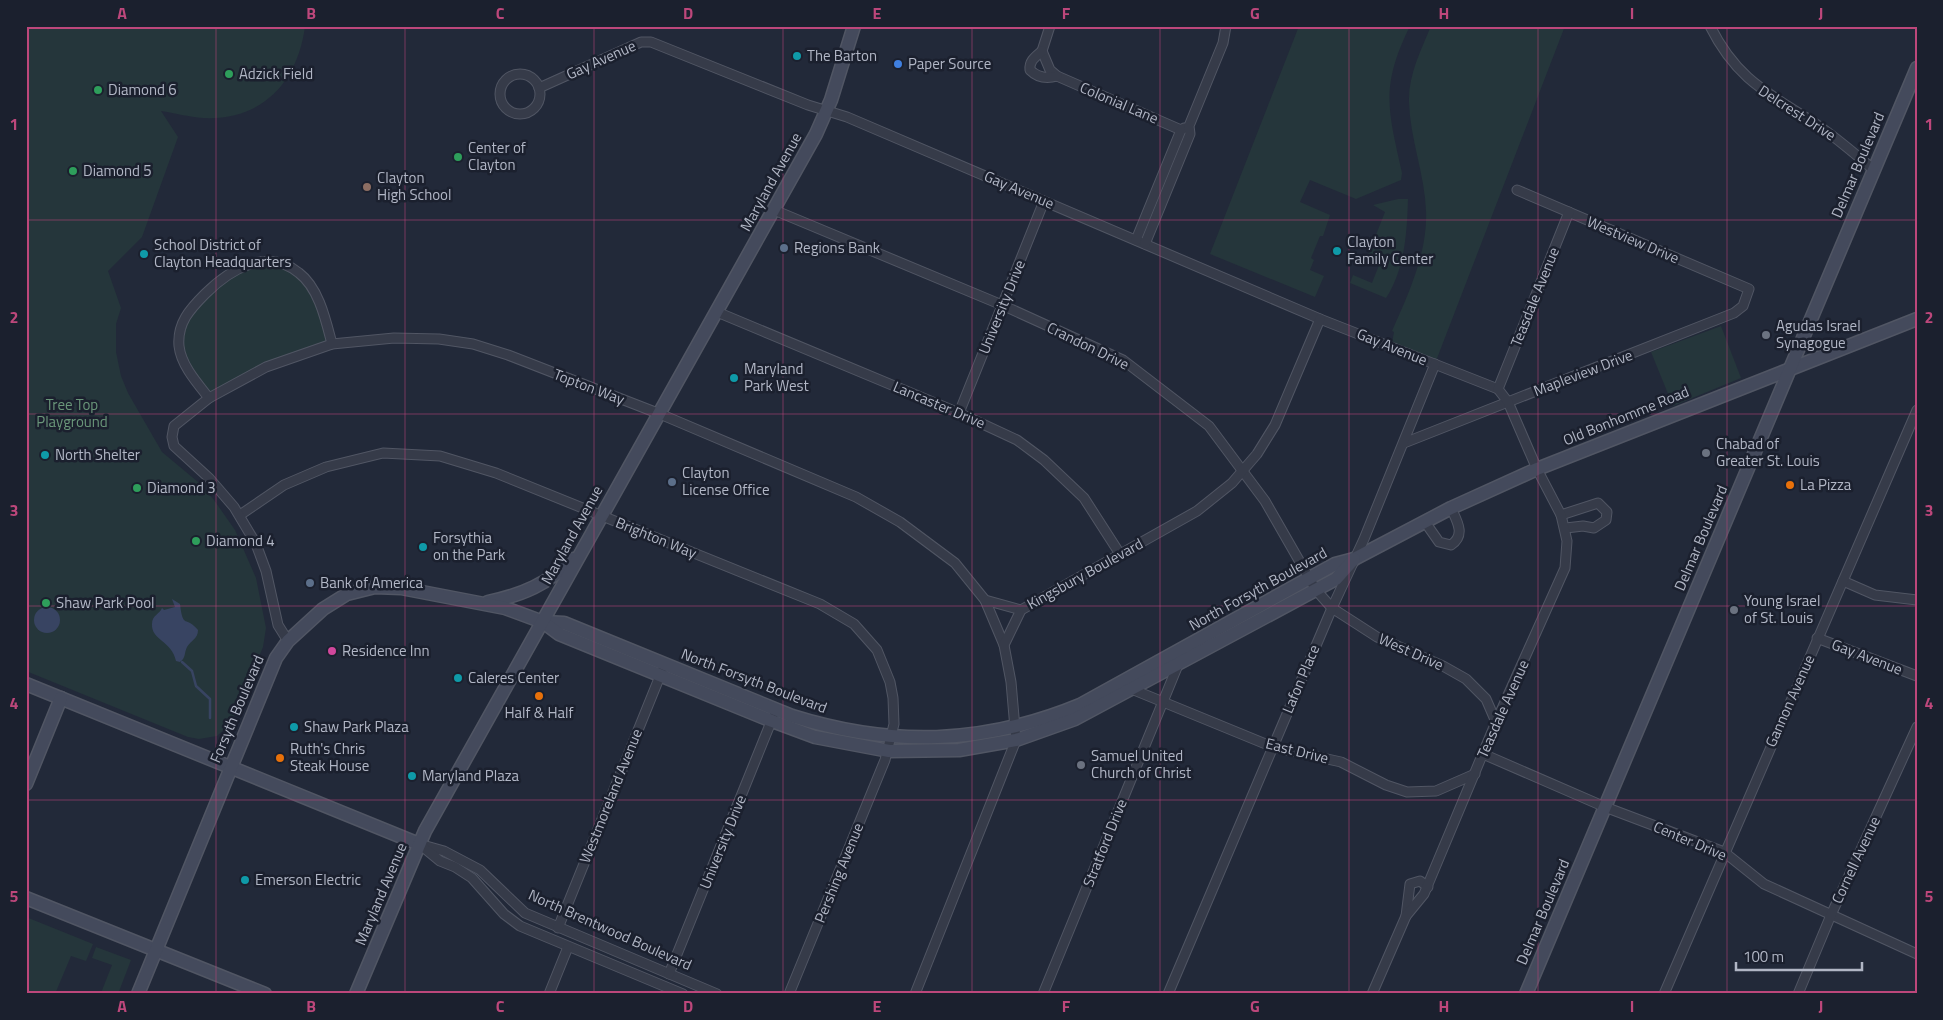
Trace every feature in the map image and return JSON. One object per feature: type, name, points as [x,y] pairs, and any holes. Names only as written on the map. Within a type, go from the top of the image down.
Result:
[{"type":"main road","name":"Maryland Avenue","points":[[356,994],[419,844],[774,210],[829,105],[854,26]]},
{"type":"main road","name":"Delmar Boulevard","points":[[1526,994],[1917,68]]},
{"type":"main road","name":"Old Bonhomme Road","points":[[1354,559],[1451,508],[1537,468],[1917,319]]},
{"type":"main road","points":[[478,604],[537,587],[558,574],[585,546]]},
{"type":"main road","name":"North Forsyth Boulevard","points":[[774,716],[892,737],[952,738],[1015,727],[1066,711],[1120,684],[1334,564],[1354,559]]},
{"type":"main road","name":"North Forsyth Boulevard","points":[[543,622],[559,634],[662,670],[832,741],[889,751],[959,750],[1016,740],[1075,719],[1134,690],[1336,579],[1354,559]]},
{"type":"main road","name":"Forsyth Boulevard","points":[[138,994],[267,675],[288,641],[323,609],[347,594],[366,588],[388,586],[505,608],[543,622]]},
{"type":"main road","name":"North Brentwood Boulevard","points":[[26,684],[419,844]]},
{"type":"main road","points":[[26,784],[60,698]]},
{"type":"main road","points":[[26,898],[265,994]]},
{"type":"street","name":"Colonial Lane","points":[[1050,26],[1042,51],[1034,58],[1030,65],[1030,70],[1035,75],[1044,78],[1057,76],[1185,128]]},
{"type":"street","points":[[1136,240],[1173,149],[1185,128],[1223,43],[1226,26]]},
{"type":"street","name":"Delcrest Drive","points":[[1710,26],[1720,46],[1738,69],[1762,92],[1841,142],[1874,170]]},
{"type":"street","name":"Gay Avenue","points":[[539,88],[641,42],[651,42],[829,105],[1044,201],[1320,319],[1498,389]]},
{"type":"street","points":[[1042,51],[1050,70],[1057,76]]},
{"type":"street","points":[[517,75],[528,76],[539,88],[538,103],[526,113],[520,114],[510,111],[500,97],[505,81],[517,75]]},
{"type":"street","points":[[1145,244],[1190,134],[1185,128]]},
{"type":"street","points":[[1173,149],[1178,147],[1182,152]]},
{"type":"street","name":"Westview Drive","points":[[1517,190],[1748,289]]},
{"type":"street","name":"University Drive","points":[[959,413],[1044,201]]},
{"type":"street","name":"Crandon Drive","points":[[774,210],[1002,305],[1123,360],[1209,426],[1273,515],[1316,590]]},
{"type":"street","name":"Teasdale Avenue","points":[[1406,916],[1420,901],[1428,886],[1496,722],[1564,568],[1566,528],[1561,514],[1537,468],[1508,402],[1498,389],[1569,212]]},
{"type":"street","points":[[209,398],[182,358],[180,331],[190,308],[225,275],[238,268],[269,261],[290,266],[301,274],[310,284],[320,304],[332,344]]},
{"type":"street","name":"Mapleview Drive","points":[[1404,443],[1734,313],[1743,306],[1748,289]]},
{"type":"street","name":"Lancaster Drive","points":[[717,312],[959,413],[1017,440],[1044,460],[1084,498],[1120,554]]},
{"type":"street","name":"Kingsbury Boulevard","points":[[1004,645],[1021,610],[1197,511],[1220,494],[1243,471],[1257,454],[1275,425],[1320,319]]},
{"type":"street","name":"Topton Way","points":[[240,515],[208,478],[174,446],[172,436],[177,423],[209,398],[266,367],[332,344],[394,338],[439,339],[473,344],[508,355],[660,414],[863,501],[900,522],[955,563],[985,600],[1004,645]]},
{"type":"street","name":"Lafon Place","points":[[1168,994],[1404,443],[1435,364]]},
{"type":"street","name":"Gannon Avenue","points":[[1664,994],[1917,410]]},
{"type":"street","name":"Brighton Way","points":[[240,515],[284,485],[326,466],[383,452],[440,456],[496,473],[820,604],[854,624],[877,650],[890,682],[895,713],[889,751]]},
{"type":"street","points":[[1561,514],[1598,503],[1607,512],[1606,520],[1594,528],[1583,526],[1566,528]]},
{"type":"street","points":[[1425,522],[1439,542],[1451,545],[1457,541],[1460,534],[1451,508]]},
{"type":"street","points":[[240,515],[256,544],[266,571],[278,625],[288,641]]},
{"type":"street","points":[[1843,581],[1875,594],[1917,600]]},
{"type":"street","name":"West Drive","points":[[1316,590],[1332,608],[1377,637],[1444,666],[1466,678],[1486,699],[1496,722]]},
{"type":"street","points":[[985,600],[1021,610]]},
{"type":"street","name":"Gay Avenue","points":[[1818,638],[1917,676]]},
{"type":"street","points":[[914,994],[1016,740],[1011,682],[1004,645]]},
{"type":"street","name":"Stratford Drive","points":[[1043,994],[1178,665]]},
{"type":"street","name":"Westmoreland Avenue","points":[[558,928],[662,670]]},
{"type":"street","name":"East Drive","points":[[1120,684],[1273,746],[1341,762],[1386,785],[1407,792],[1436,792],[1475,774]]},
{"type":"street","name":"University Drive","points":[[669,974],[774,716]]},
{"type":"street","name":"Cornell Avenue","points":[[1798,994],[1831,915],[1917,727]]},
{"type":"street","name":"Pershing Avenue","points":[[789,994],[889,751]]},
{"type":"street","name":"Center Drive","points":[[1483,754],[1605,807],[1724,852],[1764,884],[1917,954]]},
{"type":"street","name":"North Brentwood Boulevard","points":[[419,844],[462,859],[480,870],[520,910],[558,928],[717,994]]},
{"type":"street","name":"North Brentwood Boulevard","points":[[419,844],[440,860],[456,867],[472,878],[515,923],[683,994]]},
{"type":"street","name":"Teasdale Avenue","points":[[1372,994],[1406,916],[1410,884],[1420,882],[1428,886]]},
{"type":"street","points":[[549,994],[568,947]]},
{"type":"green space","name":"Tree Top Playground","points":[[26,26],[305,26],[301,46],[285,81],[274,94],[259,105],[243,113],[224,117],[203,118],[161,111],[178,137],[142,237],[108,271],[121,308],[116,324],[116,352],[121,376],[128,393],[162,452],[198,482],[214,500],[235,530],[256,578],[266,628],[263,647],[235,716],[229,725],[217,736],[199,739],[188,737],[26,671]]},
{"type":"green space","points":[[1299,26],[1410,26],[1394,66],[1390,99],[1390,115],[1402,173],[1401,180],[1356,199],[1310,180],[1300,202],[1330,215],[1323,236],[1320,236],[1311,258],[1314,260],[1310,270],[1324,276],[1315,297],[1210,254]]},
{"type":"green space","points":[[1431,26],[1565,26],[1436,361],[1392,343],[1394,332],[1392,331],[1416,273],[1426,226],[1425,197],[1412,130],[1409,92],[1416,63]]},
{"type":"green space","points":[[1398,199],[1408,199],[1406,237],[1401,263],[1386,298],[1350,283],[1353,275],[1372,283],[1381,260],[1368,255],[1385,212],[1373,205]]},
{"type":"green space","points":[[278,262],[310,284],[332,344],[298,354],[209,398],[182,358],[184,318],[238,268]]},
{"type":"green space","points":[[1721,326],[1741,378],[1673,406],[1651,352]]},
{"type":"green space","points":[[26,917],[93,944],[86,961],[71,956],[55,994],[26,994]]},
{"type":"green space","points":[[96,947],[131,960],[118,994],[101,993],[112,965],[92,958]]},
{"type":"water","points":[[172,599],[180,604],[184,620],[198,630],[197,635],[187,647],[184,657],[180,662],[176,661],[174,654],[155,634],[152,624],[153,619],[162,608],[164,610],[175,607]]},
{"type":"water","points":[[47,607],[56,611],[60,620],[56,629],[47,633],[38,629],[34,620],[38,611]]},
{"type":"waterway","points":[[182,662],[192,671],[196,686],[210,699],[210,718]]},
{"type":"place","name":"The Barton","points":[[797,56]]},
{"type":"place","name":"Paper Source","points":[[898,64]]},
{"type":"place","name":"Adzick Field","points":[[229,74]]},
{"type":"place","name":"Diamond 6","points":[[98,90]]},
{"type":"place","name":"Center of Clayton","points":[[458,157]]},
{"type":"place","name":"Diamond 5","points":[[73,171]]},
{"type":"place","name":"Clayton High School","points":[[367,187]]},
{"type":"place","name":"Regions Bank","points":[[784,248]]},
{"type":"place","name":"Clayton Family Center","points":[[1337,251]]},
{"type":"place","name":"School District of Clayton Headquarters","points":[[144,254]]},
{"type":"place","name":"Agudas Israel Synagogue","points":[[1766,335]]},
{"type":"place","name":"Maryland Park West","points":[[734,378]]},
{"type":"place","name":"Chabad of Greater St. Louis","points":[[1706,453]]},
{"type":"place","name":"North Shelter","points":[[45,455]]},
{"type":"place","name":"Clayton License Office","points":[[672,482]]},
{"type":"place","name":"La Pizza","points":[[1790,485]]},
{"type":"place","name":"Diamond 3","points":[[137,488]]},
{"type":"place","name":"Diamond 4","points":[[196,541]]},
{"type":"place","name":"Forsythia on the Park","points":[[423,547]]},
{"type":"place","name":"Bank of America","points":[[310,583]]},
{"type":"place","name":"Shaw Park Pool","points":[[46,603]]},
{"type":"place","name":"Young Israel of St. Louis","points":[[1734,610]]},
{"type":"place","name":"Residence Inn","points":[[332,651]]},
{"type":"place","name":"Caleres Center","points":[[458,678]]},
{"type":"place","name":"Half & Half","points":[[539,696]]},
{"type":"place","name":"Shaw Park Plaza","points":[[294,727]]},
{"type":"place","name":"Ruth's Chris Steak House","points":[[280,758]]},
{"type":"place","name":"Samuel United Church of Christ","points":[[1081,765]]},
{"type":"place","name":"Maryland Plaza","points":[[412,776]]},
{"type":"place","name":"Emerson Electric","points":[[245,880]]}]
